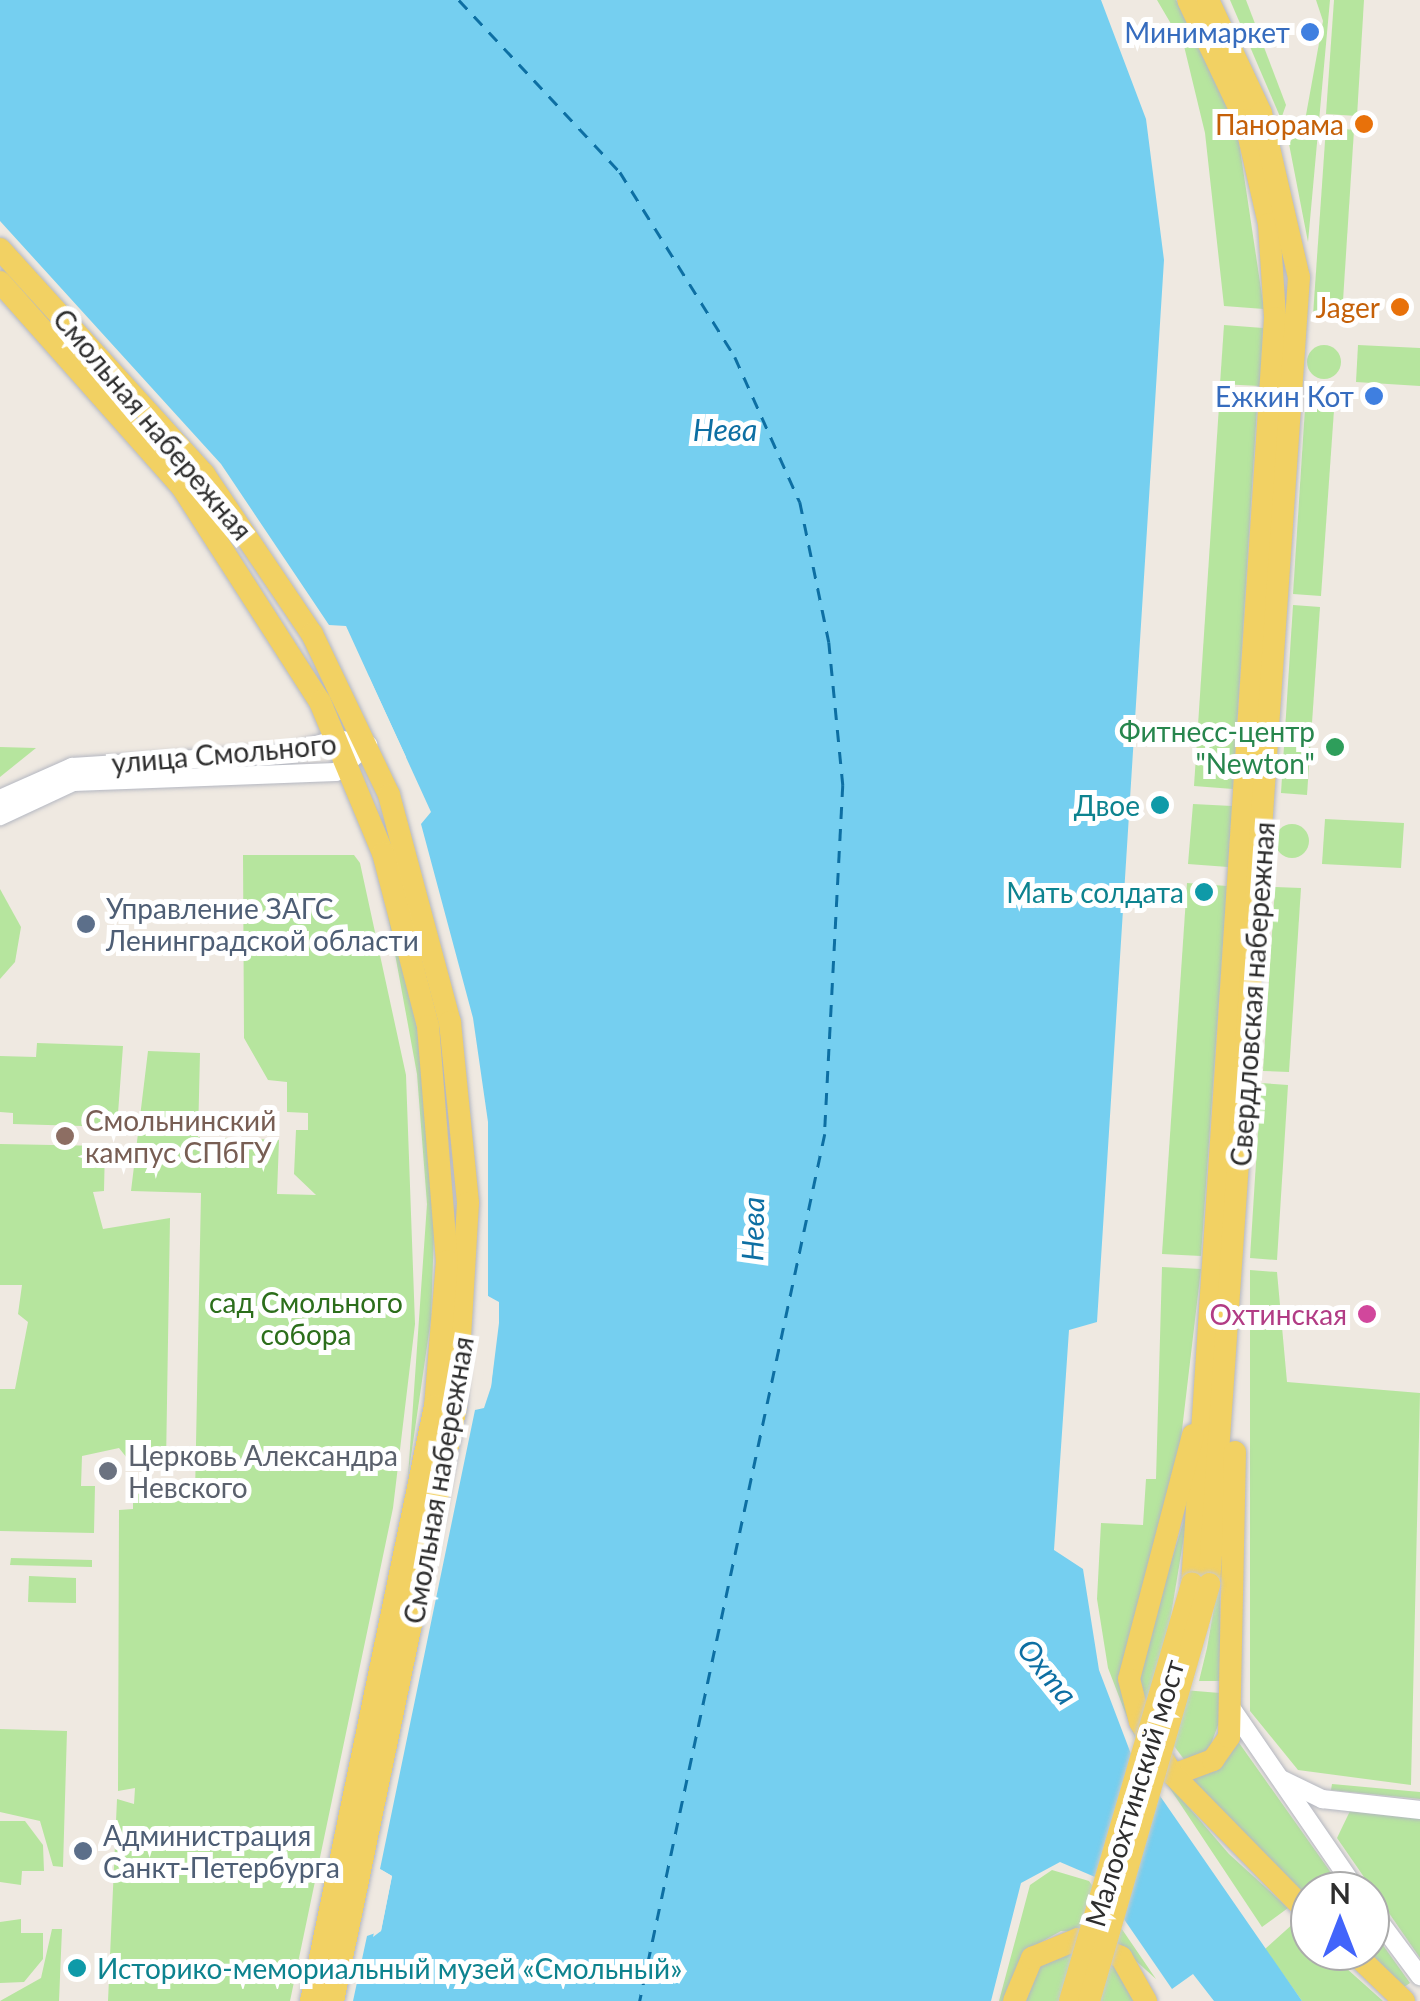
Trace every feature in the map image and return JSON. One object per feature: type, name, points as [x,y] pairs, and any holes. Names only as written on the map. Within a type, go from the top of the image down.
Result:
[{"type":"main road","name":"Свердловская набережная","points":[[1188,0],[1245,120],[1269,224],[1275,318],[1205,1382],[1200,1584]]},
{"type":"main road","name":"Свердловская набережная","points":[[1200,1584],[1227,1396],[1299,277],[1261,113],[1208,0]]},
{"type":"main road","name":"Смольная набережная","points":[[0,250],[242,524],[368,745],[407,850],[450,1022],[469,1261],[453,1425],[333,2001]]},
{"type":"main road","name":"Смольная набережная","points":[[0,282],[221,538],[338,739],[352,768],[428,1026],[447,1261],[435,1406],[311,2001]]},
{"type":"main road","points":[[1205,1382],[1128,1679],[1140,1722],[1172,1775],[1290,1894]]},
{"type":"main road","points":[[1172,1775],[1213,1760],[1232,1708],[1235,1440],[1227,1396]]},
{"type":"main road","name":"Малоохтинский мост","points":[[1070,2001],[1200,1584]]},
{"type":"main road","name":"Малоохтинский мост","points":[[1089,2001],[1200,1584]]},
{"type":"main road","points":[[1014,2001],[1032,1958],[1078,1939],[1121,1957],[1146,2001]]},
{"type":"main road","points":[[1373,1971],[1404,2001]]},
{"type":"street","name":"улица Смольного","points":[[0,799],[50,771],[288,753],[338,739],[368,745],[352,768],[73,782],[0,816]]},
{"type":"street","points":[[1232,1708],[1269,1770],[1342,1871]]},
{"type":"street","points":[[1269,1770],[1322,1799],[1420,1810]]},
{"type":"street","points":[[1390,1936],[1420,1976]]},
{"type":"green space","points":[[1157,0],[1176,0],[1187,17],[1237,129],[1264,309],[1224,306],[1205,133],[1184,46]]},
{"type":"green space","points":[[1230,0],[1246,0],[1286,105],[1281,119]]},
{"type":"green space","points":[[1316,0],[1330,0],[1308,242],[1289,144],[1306,115],[1323,21]]},
{"type":"green space","points":[[1334,0],[1364,0],[1357,116],[1326,114]]},
{"type":"green space","points":[[1326,127],[1354,130],[1342,316],[1313,315]]},
{"type":"green space","points":[[1224,325],[1263,328],[1260,386],[1220,384]]},
{"type":"green space","points":[[1324,345],[1336,350],[1341,362],[1336,374],[1324,379],[1312,374],[1307,362],[1312,350]]},
{"type":"green space","points":[[1358,345],[1420,348],[1420,386],[1356,382]]},
{"type":"green space","points":[[1219,406],[1257,408],[1233,789],[1194,786]]},
{"type":"green space","points":[[1305,408],[1334,410],[1321,596],[1293,594]]},
{"type":"green space","points":[[1293,605],[1320,607],[1307,795],[1281,793]]},
{"type":"green space","points":[[0,747],[36,748],[0,777]]},
{"type":"green space","points":[[1193,804],[1232,806],[1228,867],[1188,864]]},
{"type":"green space","points":[[1325,819],[1404,823],[1401,868],[1322,864]]},
{"type":"green space","points":[[1292,824],[1304,829],[1309,841],[1304,853],[1292,858],[1280,853],[1275,841],[1280,829]]},
{"type":"green space","points":[[243,855],[354,855],[360,863],[406,1075],[415,1324],[393,1508],[290,2001],[108,2001],[117,1799],[134,1804],[135,1788],[118,1791],[119,1510],[133,1509],[133,1494],[195,1494],[201,1193],[131,1191],[148,1051],[200,1053],[198,1137],[279,1140],[277,1194],[316,1195],[294,1174],[296,1130],[308,1130],[308,1113],[287,1112],[287,1082],[268,1080],[244,1038]]},
{"type":"green space","points":[[382,883],[417,1027],[435,1204],[431,1319],[408,1477],[427,1204],[417,1074]]},
{"type":"green space","points":[[1187,883],[1227,886],[1201,1256],[1162,1254]]},
{"type":"green space","points":[[1275,887],[1301,888],[1289,1072],[1263,1071]]},
{"type":"green space","points":[[0,889],[21,927],[15,962],[0,979]]},
{"type":"green space","points":[[37,1043],[123,1046],[117,1127],[13,1124],[13,1113],[0,1112],[0,1056],[36,1057]]},
{"type":"green space","points":[[1261,1083],[1288,1085],[1277,1260],[1250,1258]]},
{"type":"green space","name":"сад Смольного собора","points":[[0,1144],[105,1146],[104,1191],[93,1192],[103,1229],[170,1218],[166,1464],[131,1463],[119,1448],[82,1456],[81,1486],[95,1486],[94,1533],[0,1531],[0,1389],[15,1389],[28,1322],[18,1314],[22,1285],[0,1285]]},
{"type":"green space","points":[[1162,1267],[1201,1269],[1176,1481],[1121,1691],[1142,1756],[1108,1668],[1097,1599],[1101,1523],[1143,1525],[1146,1479],[1156,1479]]},
{"type":"green space","points":[[1250,1270],[1277,1272],[1287,1382],[1420,1393],[1411,1785],[1298,1770],[1250,1711]]},
{"type":"green space","points":[[1190,1500],[1159,1688],[1220,1693],[1220,1720],[1208,1752],[1186,1762],[1141,1702],[1139,1667]]},
{"type":"green space","points":[[11,1558],[92,1560],[92,1567],[10,1565]]},
{"type":"green space","points":[[1220,1573],[1220,1681],[1199,1681],[1207,1648]]},
{"type":"green space","points":[[29,1576],[76,1578],[76,1603],[28,1602]]},
{"type":"green space","points":[[0,1729],[67,1731],[63,1867],[53,1866],[40,1821],[0,1812]]},
{"type":"green space","points":[[1237,1740],[1330,1871],[1290,1871],[1290,1883],[1189,1782]]},
{"type":"green space","points":[[1161,1775],[1229,1854],[1288,1908],[1262,1927]]},
{"type":"green space","points":[[1332,1784],[1420,1792],[1420,1799],[1331,1790]]},
{"type":"green space","points":[[1350,1811],[1420,1818],[1420,1958],[1390,1915],[1390,1871],[1360,1871],[1337,1838]]},
{"type":"green space","points":[[0,1821],[25,1821],[43,1845],[44,1871],[22,1871],[21,1885],[0,1882]]},
{"type":"green space","points":[[1052,1870],[1089,1881],[1156,1979],[1106,1934],[1061,1931],[1034,1946],[1008,2001],[999,2001],[1030,1885]]},
{"type":"green space","points":[[21,1919],[21,1933],[43,1933],[43,1959],[24,1982],[0,1983],[0,1922]]},
{"type":"green space","points":[[1290,1926],[1290,1971],[1349,1971],[1383,2001],[1302,2001],[1265,1949]]},
{"type":"green space","points":[[52,1929],[62,1929],[59,2001],[0,2001],[41,1978]]},
{"type":"green space","points":[[1077,1947],[1060,2001],[1026,2001],[1040,1964]]},
{"type":"green space","points":[[1390,1955],[1410,1983],[1404,1987],[1386,1971],[1390,1971]]},
{"type":"green space","points":[[1112,1960],[1136,2001],[1100,2001]]},
{"type":"water","name":"Нева","points":[[0,0],[1101,0],[1146,119],[1164,260],[1097,1322],[1069,1330],[1054,1550],[1083,1569],[1099,1670],[1131,1754],[1302,2001],[1214,2001],[1193,1974],[1172,1989],[1095,1877],[1060,1862],[1021,1883],[991,2001],[353,2001],[367,1936],[381,1931],[392,1876],[380,1869],[475,1410],[491,1386],[499,1305],[488,1296],[488,1122],[473,1018],[421,824],[431,812],[346,626],[329,625],[221,464],[0,221]]},
{"type":"pier","points":[[369,677],[406,757],[401,759],[365,679]]},
{"type":"pier","points":[[488,1296],[499,1302],[499,1323],[491,1387],[484,1408],[475,1410],[494,1327]]},
{"type":"pier","points":[[380,1869],[392,1876],[381,1931],[373,1937],[386,1876]]},
{"type":"ferry route","points":[[459,0],[620,172],[735,357],[800,502],[829,642],[843,785],[825,1134],[640,2001]]},
{"type":"place","name":"Минимаркет","points":[[1310,32]]},
{"type":"place","name":"Панорама","points":[[1364,124]]},
{"type":"place","name":"Jager","points":[[1400,307]]},
{"type":"place","name":"Ежкин Кот","points":[[1374,396]]},
{"type":"place","name":"Фитнесс-центр \"Newton\"","points":[[1335,747]]},
{"type":"place","name":"Двое","points":[[1160,805]]},
{"type":"place","name":"Мать солдата","points":[[1204,892]]},
{"type":"place","name":"Управление ЗАГС Ленинградской области","points":[[86,924]]},
{"type":"place","name":"Смольнинский кампус СПбГУ","points":[[65,1136]]},
{"type":"place","name":"Охтинская","points":[[1367,1314]]},
{"type":"place","name":"Церковь Александра Невского","points":[[108,1471]]},
{"type":"place","name":"Администрация Санкт-Петербурга","points":[[83,1851]]},
{"type":"place","name":"Историко-мемориальный музей «Смольный»","points":[[77,1968]]},
{"type":"water label","name":"Охта","points":[[1048,1671]]}]
